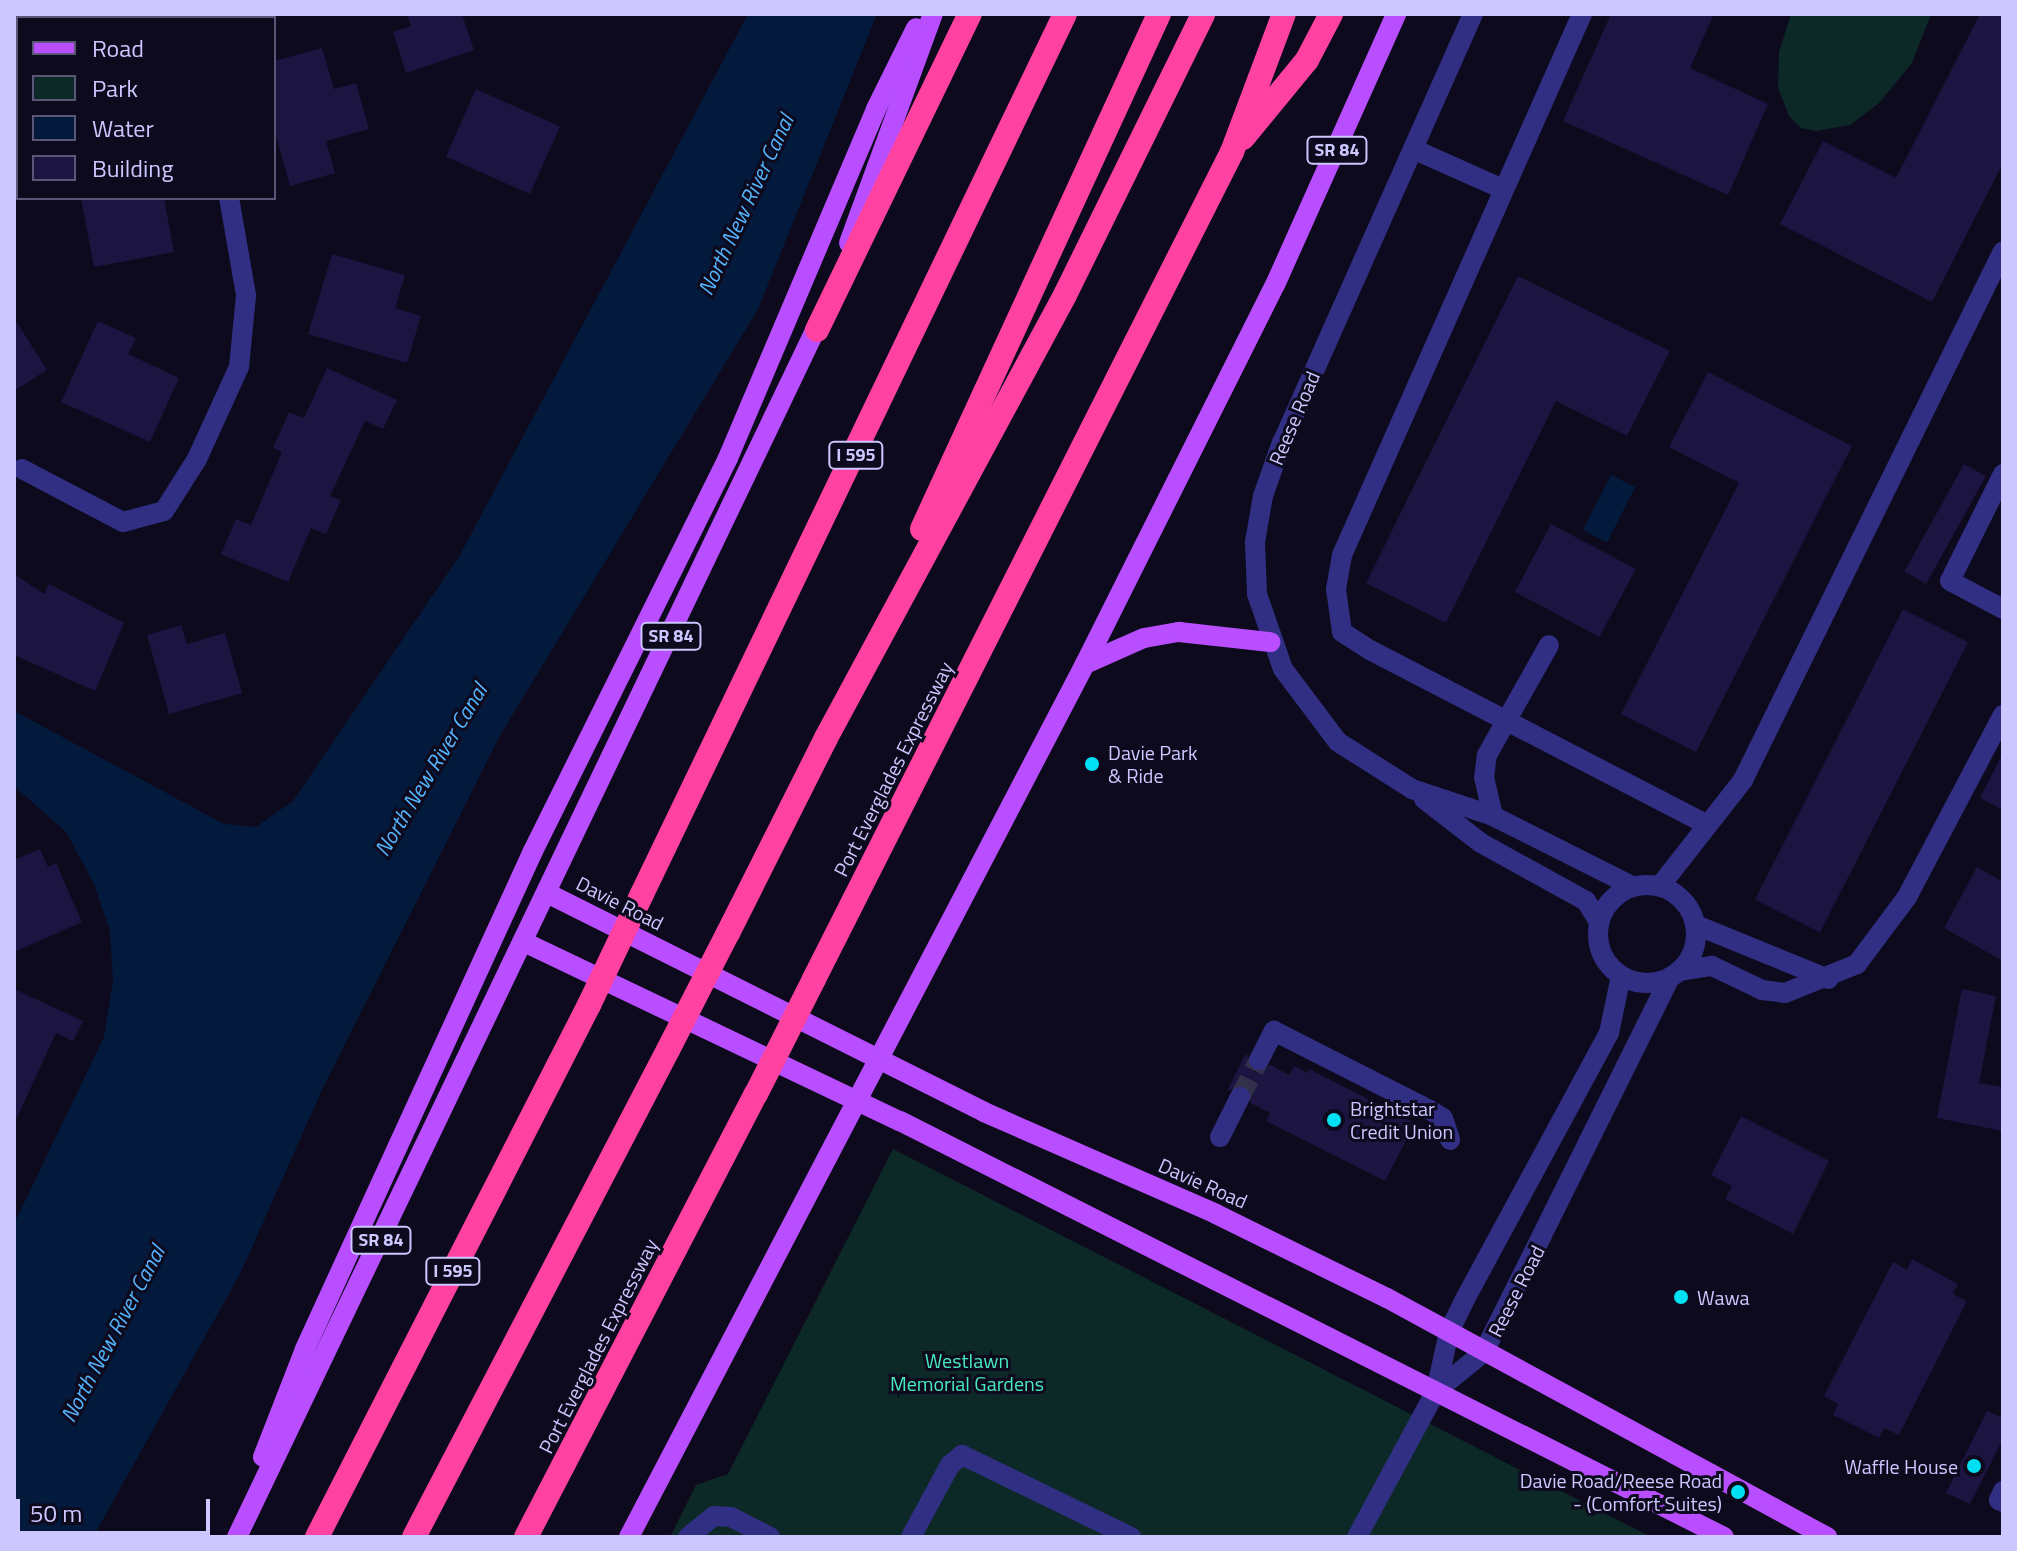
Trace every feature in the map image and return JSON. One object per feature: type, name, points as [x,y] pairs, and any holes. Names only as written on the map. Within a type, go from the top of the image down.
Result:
[{"type":"highway","points":[[817,330],[970,14]]},
{"type":"highway","name":"I 595","points":[[317,1537],[589,1005],[1065,14]]},
{"type":"highway","points":[[826,738],[1159,14]]},
{"type":"highway","points":[[414,1537],[668,1050],[826,738],[1065,295],[1203,14]]},
{"type":"highway","name":"Port Everglades Expressway","points":[[526,1537],[756,1094],[1232,152],[1284,14]]},
{"type":"highway","points":[[1232,152],[1307,60],[1331,14]]},
{"type":"main road","points":[[234,1537],[324,1306],[533,851],[728,458],[876,109],[923,14]]},
{"type":"main road","name":"SR 84","points":[[234,1537],[526,943],[817,330],[933,14]]},
{"type":"main road","name":"SR 84","points":[[629,1537],[1085,664],[1275,285],[1396,14]]},
{"type":"main road","points":[[1085,664],[1144,638],[1179,632],[1270,642]]},
{"type":"main road","name":"Davie Road","points":[[549,894],[1039,1139],[1216,1214],[1449,1332],[1827,1537]]},
{"type":"main road","points":[[526,943],[855,1102],[1724,1537]]},
{"type":"street","name":"Reese Road","points":[[1473,14],[1263,496],[1255,542],[1257,594],[1270,642],[1308,708],[1338,742],[1412,789],[1481,843],[1586,901],[1599,922]]},
{"type":"street","points":[[1582,14],[1342,555],[1336,589],[1342,632],[1706,824]]},
{"type":"street","points":[[1413,149],[1503,189]]},
{"type":"street","points":[[22,469],[123,522],[164,511],[197,459],[239,367],[246,295],[229,200]]},
{"type":"street","points":[[1660,886],[1743,780],[2003,251]]},
{"type":"street","points":[[2003,474],[1996,511],[1950,581],[2003,609]]},
{"type":"street","points":[[1493,816],[1484,778],[1487,755],[1549,645]]},
{"type":"street","points":[[1674,974],[1693,950],[1696,925],[1683,900],[1660,886],[1632,886],[1611,900],[1599,922],[1601,953],[1621,976],[1645,983],[1712,966],[1762,990],[1785,993],[1828,979],[1857,964],[1907,897],[2003,715]]},
{"type":"street","name":"Reese Road","points":[[1412,789],[1493,816],[1632,886]]},
{"type":"street","points":[[1696,925],[1828,979]]},
{"type":"street","name":"Reese Road","points":[[1436,1391],[1484,1352],[1674,974]]},
{"type":"street","name":"Reese Road","points":[[1436,1391],[1449,1332],[1609,1033],[1621,976]]},
{"type":"street","points":[[1259,1060],[1274,1031],[1443,1118],[1450,1140]]},
{"type":"street","points":[[1220,1137],[1240,1097]]},
{"type":"street","points":[[1357,1537],[1436,1391]]},
{"type":"street","points":[[911,1537],[950,1465],[962,1455],[1131,1537]]},
{"type":"street","points":[[2003,1491],[1999,1500],[2003,1502]]},
{"type":"street","points":[[688,1537],[714,1516],[731,1517],[770,1537]]},
{"type":"green space","points":[[1791,14],[1931,14],[1912,63],[1879,103],[1850,125],[1816,131],[1801,128],[1789,116],[1778,88],[1779,52]]},
{"type":"green space","name":"Westlawn Memorial Gardens","points":[[893,1149],[1651,1537],[670,1537],[696,1485],[728,1474]]},
{"type":"water","name":"North New River Canal","points":[[748,14],[877,14],[758,309],[499,737],[321,1092],[240,1274],[93,1537],[14,1537],[14,1224],[104,1037],[113,980],[110,931],[94,884],[66,832],[14,786],[14,711],[224,824],[256,827],[293,801],[460,555]]},
{"type":"water","points":[[1611,475],[1635,487],[1607,543],[1583,530]]},
{"type":"building","points":[[407,14],[462,14],[474,50],[406,73],[393,32],[411,26]]},
{"type":"building","points":[[1611,14],[1714,14],[1690,68],[1768,104],[1728,195],[1563,121]]},
{"type":"building","points":[[1980,14],[2003,14],[2003,163],[1932,302],[1780,224],[1823,141],[1896,178]]},
{"type":"building","points":[[322,48],[334,89],[356,83],[369,129],[326,141],[335,173],[290,186],[276,135],[276,60]]},
{"type":"building","points":[[476,89],[560,126],[530,194],[446,157]]},
{"type":"building","points":[[81,200],[164,200],[174,252],[94,267]]},
{"type":"building","points":[[332,254],[405,275],[395,308],[421,316],[407,363],[308,334]]},
{"type":"building","points":[[1518,276],[1670,351],[1627,436],[1556,401],[1446,623],[1366,583]]},
{"type":"building","points":[[14,318],[47,370],[14,391]]},
{"type":"building","points":[[98,321],[136,338],[128,354],[179,378],[150,442],[61,402]]},
{"type":"building","points":[[327,368],[397,400],[383,429],[365,421],[330,496],[341,500],[326,534],[311,528],[288,582],[221,554],[236,519],[251,525],[282,452],[273,448],[289,412],[304,418]]},
{"type":"building","points":[[1708,372],[1852,446],[1696,752],[1621,714],[1739,483],[1669,447]]},
{"type":"building","points":[[1964,464],[1986,476],[1926,584],[1904,572]]},
{"type":"building","points":[[1551,524],[1636,569],[1600,637],[1515,592]]},
{"type":"building","points":[[14,574],[44,594],[49,584],[124,623],[95,691],[14,655]]},
{"type":"building","points":[[1903,609],[1968,642],[1820,933],[1755,899]]},
{"type":"building","points":[[181,625],[187,644],[225,633],[242,693],[169,714],[147,635]]},
{"type":"building","points":[[2003,753],[2003,810],[1980,798]]},
{"type":"building","points":[[40,849],[48,867],[56,863],[82,922],[14,952],[14,860]]},
{"type":"building","points":[[1977,867],[2003,882],[2003,961],[1944,928]]},
{"type":"building","points":[[14,989],[83,1021],[73,1041],[56,1033],[14,1124]]},
{"type":"building","points":[[1962,989],[1996,996],[1979,1083],[2003,1087],[2003,1131],[1937,1118]]},
{"type":"building","points":[[1246,1053],[1254,1072],[1271,1065],[1289,1075],[1294,1066],[1308,1073],[1309,1069],[1415,1123],[1385,1181],[1266,1121],[1270,1113],[1251,1103],[1246,1086],[1227,1091]]},
{"type":"building","points":[[1741,1116],[1829,1161],[1793,1234],[1725,1199],[1732,1186],[1711,1175]]},
{"type":"building","points":[[1912,1259],[1958,1284],[1953,1294],[1967,1301],[1899,1435],[1884,1428],[1879,1438],[1833,1415],[1838,1404],[1824,1396],[1893,1262],[1907,1270]]},
{"type":"building","name":"Waffle House","points":[[1987,1411],[2003,1418],[2003,1439],[1970,1504],[1946,1493]]},
{"type":"tunnel","points":[[1240,1097],[1259,1060]]},
{"type":"place","name":"Davie Park & Ride","points":[[1092,764]]},
{"type":"place","name":"Brightstar Credit Union","points":[[1334,1120]]},
{"type":"place","name":"Wawa","points":[[1681,1297]]},
{"type":"place","name":"Waffle House","points":[[1974,1466]]},
{"type":"place","name":"Davie Road/Reese Road - (Comfort Suites)","points":[[1738,1492]]}]
